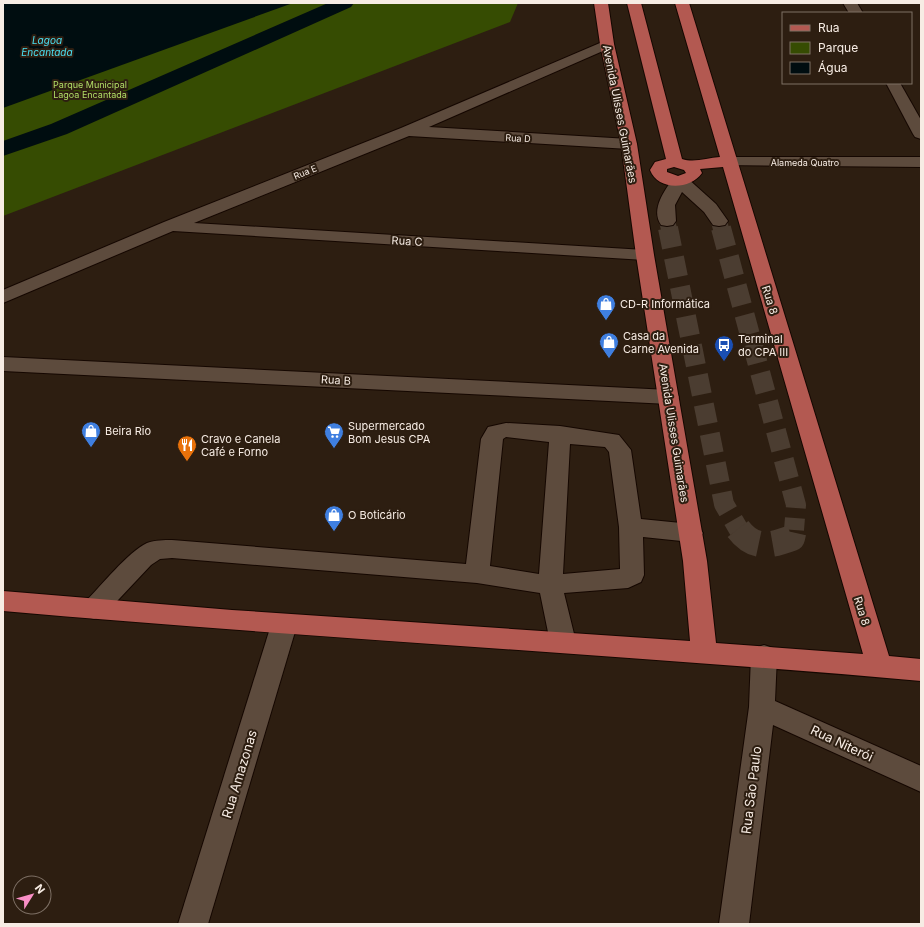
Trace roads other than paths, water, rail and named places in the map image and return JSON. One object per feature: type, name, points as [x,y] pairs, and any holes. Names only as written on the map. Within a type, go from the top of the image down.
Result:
[{"type":"main road","name":"Avenida Ulisses Guimarães","points":[[601,3],[607,44],[629,144],[645,255],[691,533],[698,580],[704,652]]},
{"type":"main road","points":[[634,3],[683,165],[694,173],[692,176],[680,181],[663,178],[658,170]]},
{"type":"main road","name":"Rua 8","points":[[682,3],[879,666]]},
{"type":"main road","name":"Alameda Quatro","points":[[632,169],[658,170],[664,163],[683,165],[729,162]]},
{"type":"main road","points":[[3,601],[284,625],[764,656],[921,670]]},
{"type":"street","points":[[850,3],[855,12]]},
{"type":"street","name":"Rua E","points":[[3,297],[170,226],[407,131],[607,44]]},
{"type":"street","points":[[895,84],[921,134]]},
{"type":"street","name":"Rua D","points":[[407,131],[629,144]]},
{"type":"street","name":"Alameda Quatro","points":[[729,162],[921,162]]},
{"type":"street","points":[[667,221],[666,205],[680,181],[710,208],[719,221]]},
{"type":"street","name":"Rua C","points":[[170,226],[645,255]]},
{"type":"street","name":"Rua B","points":[[3,364],[669,397]]},
{"type":"street","points":[[94,609],[143,558],[155,550],[172,549],[477,574],[550,585],[628,578],[632,575],[631,527],[620,450],[616,444],[611,440],[560,434],[506,430],[496,432],[492,439],[477,574]]},
{"type":"street","points":[[560,434],[550,585],[563,642]]},
{"type":"street","points":[[631,527],[691,533]]},
{"type":"street","name":"Rua Amazonas","points":[[193,924],[284,625]]},
{"type":"street","name":"Rua São Paulo","points":[[734,924],[762,707],[764,656]]},
{"type":"street","name":"Rua Niterói","points":[[762,707],[921,779]]},
{"type":"water","name":"Lagoa Encantada","points":[[3,3],[293,3],[3,108]]},
{"type":"waterway","points":[[3,149],[59,129],[344,3]]},
{"type":"tunnel","points":[[667,221],[669,229]]},
{"type":"tunnel","points":[[719,221],[721,229]]},
{"type":"tunnel","points":[[668,228],[724,504],[739,530]]},
{"type":"tunnel","points":[[721,228],[796,505],[794,530]]},
{"type":"tunnel","points":[[738,529],[750,540],[763,544],[777,543],[792,538],[794,529]]},
{"type":"place","name":"CD-R Informática","points":[[606,321]]},
{"type":"place","name":"Casa da Carne Avenida","points":[[609,359]]},
{"type":"place","name":"Terminal do CPA III","points":[[724,362]]},
{"type":"place","name":"Beira Rio","points":[[91,448]]},
{"type":"place","name":"Supermercado Bom Jesus CPA","points":[[334,449]]},
{"type":"place","name":"Cravo e Canela Café e Forno","points":[[187,462]]},
{"type":"place","name":"O Boticário","points":[[334,532]]},
{"type":"park label","name":"Parque Municipal Lagoa Encantada","points":[[90,90]]}]
